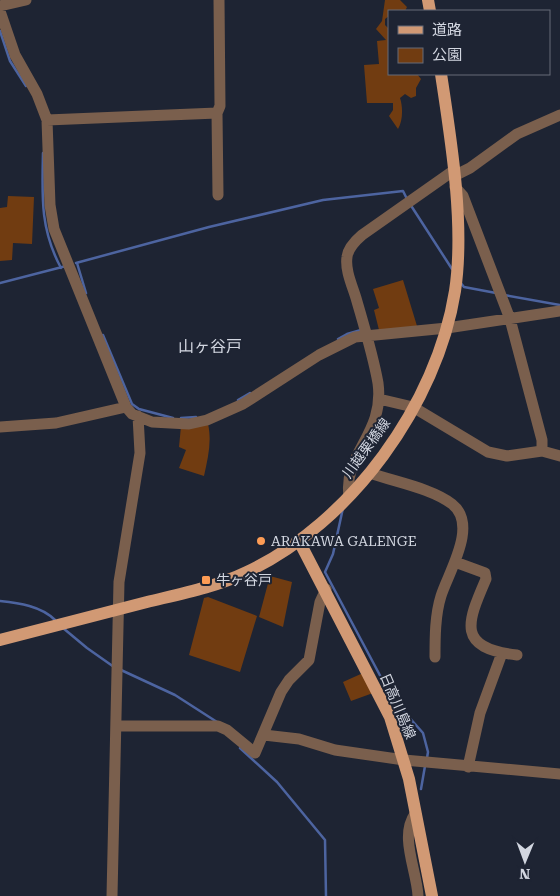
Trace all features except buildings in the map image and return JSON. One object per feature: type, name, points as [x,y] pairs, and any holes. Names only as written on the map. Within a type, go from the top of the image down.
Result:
[{"type":"main road","name":"川越栗橋線","points":[[0,640],[227,581],[264,564],[299,540],[349,496],[370,473],[413,407],[441,347],[455,291],[458,252],[454,178],[441,75]]},
{"type":"main road","name":"日高川島線","points":[[299,540],[326,589],[390,717],[404,760],[432,896]]},
{"type":"street","points":[[0,6],[26,0]]},
{"type":"street","points":[[218,195],[217,113],[220,106],[219,0]]},
{"type":"street","points":[[0,11],[15,55],[37,94],[47,120],[50,205],[54,229],[126,407],[138,416],[152,422],[172,423],[207,420],[243,404],[319,355],[355,337],[447,328],[560,311]]},
{"type":"street","points":[[47,120],[217,113]]},
{"type":"street","points":[[349,496],[350,472],[372,430],[378,414],[379,399],[378,383],[367,335],[348,274],[347,260],[349,251],[354,243],[373,226],[470,168],[516,134],[560,115]]},
{"type":"street","points":[[454,178],[463,196],[510,318],[542,440],[542,451]]},
{"type":"street","points":[[379,399],[413,407],[488,452],[507,456],[542,451],[560,456]]},
{"type":"street","points":[[0,427],[56,423],[126,407]]},
{"type":"street","points":[[112,896],[120,564],[140,453],[138,416]]},
{"type":"street","points":[[370,473],[431,492],[454,505],[460,515],[463,527],[455,562],[441,596],[435,657]]},
{"type":"street","points":[[455,562],[485,574],[486,579],[471,614],[470,626],[480,645],[488,650],[502,654],[517,655]]},
{"type":"street","points":[[116,726],[222,728],[255,753],[281,692],[289,680],[308,660],[320,602],[326,589]]},
{"type":"street","points":[[468,767],[480,713],[502,654]]},
{"type":"street","points":[[264,735],[299,738],[336,750],[404,760],[560,774]]},
{"type":"street","points":[[415,814],[410,826],[410,845],[418,896]]},
{"type":"green space","points":[[385,0],[400,0],[407,7],[406,10],[388,10],[388,17],[385,19],[385,25],[388,28],[388,75],[418,75],[421,79],[416,88],[416,96],[411,98],[405,94],[400,98],[402,114],[398,129],[389,116],[393,110],[393,103],[367,103],[364,65],[379,64],[377,41],[386,40],[376,29],[382,21]]},
{"type":"green space","points":[[8,196],[34,197],[32,244],[13,243],[12,260],[0,261],[0,208],[7,207]]},
{"type":"green space","points":[[403,280],[417,326],[379,330],[374,310],[379,308],[373,289]]},
{"type":"green space","points":[[208,424],[210,443],[204,476],[179,468],[186,450],[179,447],[181,426]]},
{"type":"green space","points":[[270,576],[292,582],[283,627],[259,617]]},
{"type":"green space","points":[[208,597],[257,616],[240,672],[189,655],[204,598]]},
{"type":"green space","points":[[363,673],[373,693],[351,701],[343,682]]},
{"type":"waterway","points":[[0,31],[10,61],[26,86]]},
{"type":"waterway","points":[[43,153],[43,198],[46,226],[49,240],[61,268]]},
{"type":"waterway","points":[[76,263],[209,227],[323,200],[403,191],[407,199]]},
{"type":"waterway","points":[[410,204],[452,269]]},
{"type":"waterway","points":[[77,263],[86,293]]},
{"type":"waterway","points":[[0,283],[66,266]]},
{"type":"waterway","points":[[460,282],[464,287],[496,293]]},
{"type":"waterway","points":[[504,295],[560,305]]},
{"type":"waterway","points":[[338,339],[347,334],[361,330],[362,332]]},
{"type":"waterway","points":[[103,335],[132,404],[139,409],[173,418]]},
{"type":"waterway","points":[[238,400],[250,393]]},
{"type":"waterway","points":[[181,418],[196,417]]},
{"type":"waterway","points":[[343,508],[333,554],[325,572],[392,698],[423,733],[428,752],[427,758]]},
{"type":"waterway","points":[[0,601],[36,608],[55,620]]},
{"type":"waterway","points":[[63,628],[114,667]]},
{"type":"waterway","points":[[121,670],[175,695],[217,722]]},
{"type":"waterway","points":[[240,748],[277,782],[325,840],[326,896]]},
{"type":"waterway","points":[[421,789],[425,766]]},
{"type":"place","name":"ARAKAWA GALENGE","points":[[261,541]]},
{"type":"place","name":"牛ヶ谷戸","points":[[206,580]]},
{"type":"district","name":"山ヶ谷戸","points":[[210,346]]}]
